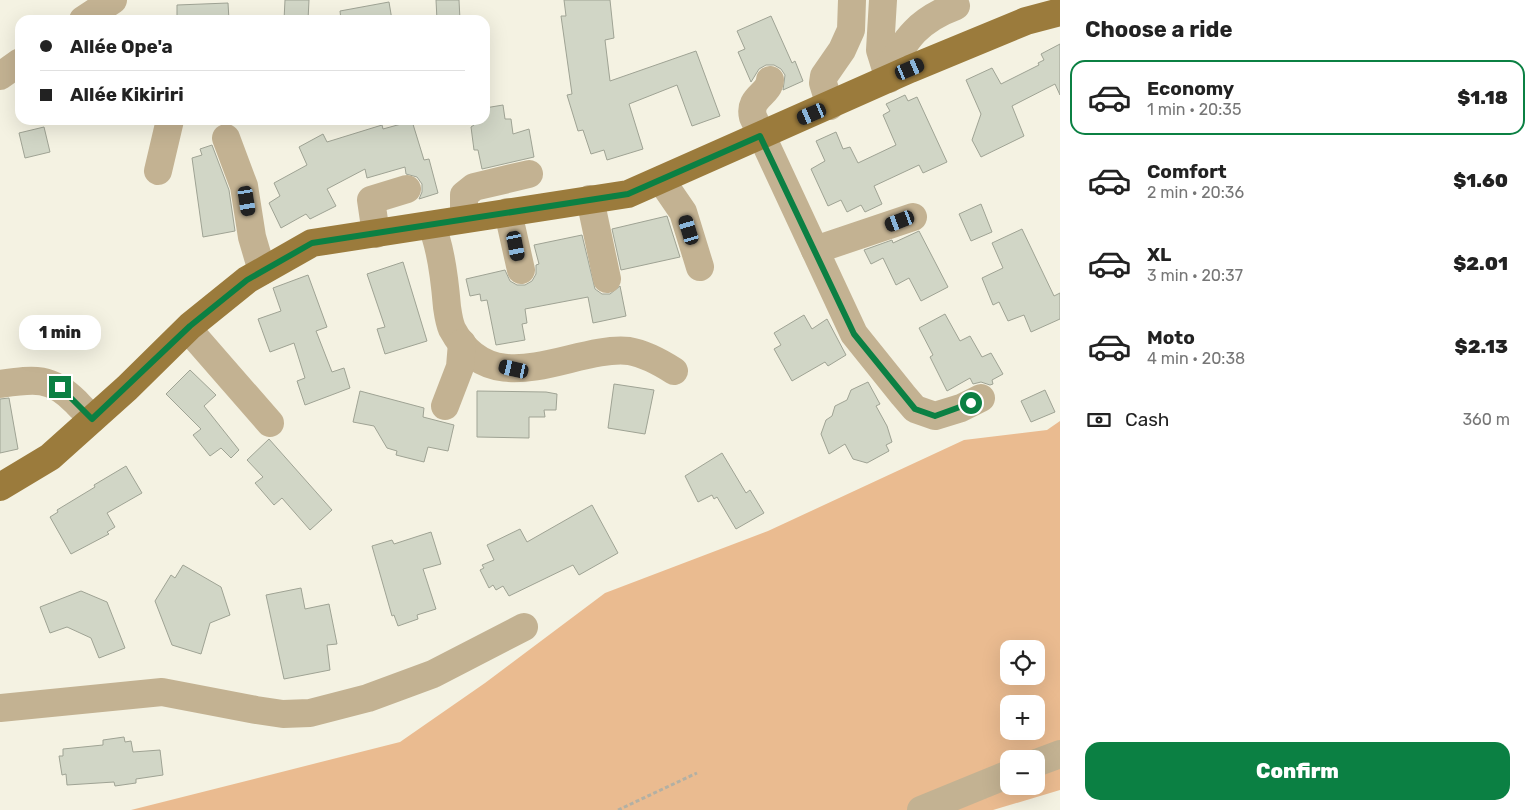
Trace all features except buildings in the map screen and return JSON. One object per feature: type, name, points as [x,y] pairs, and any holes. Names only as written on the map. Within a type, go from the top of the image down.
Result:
[{"type":"main road","points":[[0,487],[50,457],[188,329],[247,280],[312,243],[628,194],[830,106],[888,75],[1026,21],[1060,12]]},
{"type":"street","points":[[830,106],[823,84],[824,76],[842,50],[850,30],[852,0]]},
{"type":"street","points":[[884,0],[880,50],[888,75]]},
{"type":"street","points":[[888,75],[908,38],[923,22],[939,12],[956,6]]},
{"type":"street","points":[[0,76],[15,66]]},
{"type":"street","points":[[770,80],[770,86],[760,94],[752,110],[760,136],[854,334],[915,409],[935,416],[961,408],[981,398]]},
{"type":"street","points":[[158,171],[169,125]]},
{"type":"street","points":[[226,138],[244,186],[252,237],[262,271]]},
{"type":"street","points":[[464,219],[464,195],[474,187],[529,174]]},
{"type":"street","points":[[661,180],[683,212],[700,267]]},
{"type":"street","points":[[376,234],[371,200],[407,189]]},
{"type":"street","points":[[590,200],[607,278]]},
{"type":"street","points":[[508,212],[521,270]]},
{"type":"street","points":[[815,250],[913,217]]},
{"type":"street","points":[[431,225],[437,244],[448,316],[452,328],[462,343],[483,360],[498,366],[514,369],[546,366],[608,352],[629,351],[654,358],[674,371]]},
{"type":"street","points":[[188,329],[270,424]]},
{"type":"street","points":[[445,406],[460,366],[462,343]]},
{"type":"street","points":[[0,384],[27,380],[60,387],[92,419]]},
{"type":"street","points":[[0,708],[162,692],[283,714],[310,713],[368,698],[433,674],[524,627]]},
{"type":"street","points":[[1045,760],[1060,754]]},
{"type":"street","points":[[921,810],[1000,778]]},
{"type":"path","points":[[618,810],[697,773]]},
{"type":"shaded area","points":[[1060,421],[1060,790],[1045,794],[1045,750],[1000,750],[1000,795],[1043,795],[993,810],[131,810],[400,742],[485,683],[605,593],[768,531],[964,440],[1047,430]]},
{"type":"route","points":[[60,387],[92,419],[127,388],[190,326],[247,280],[312,243],[628,194],[760,136],[854,334],[915,409],[935,416],[971,403]]}]
